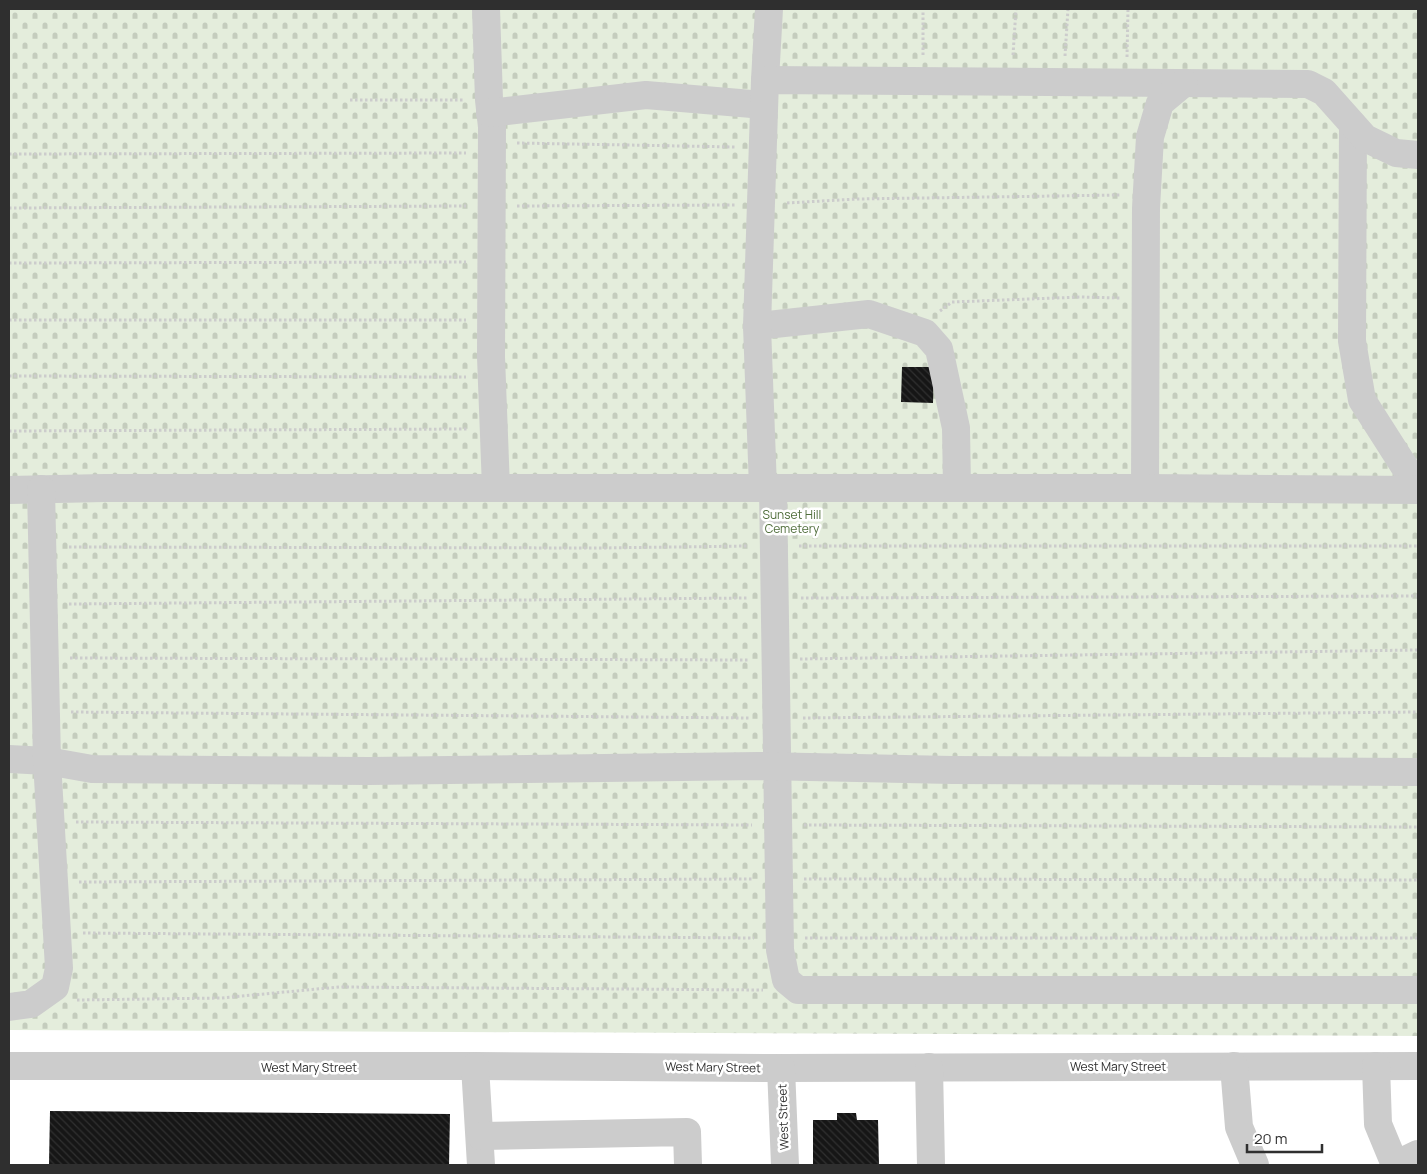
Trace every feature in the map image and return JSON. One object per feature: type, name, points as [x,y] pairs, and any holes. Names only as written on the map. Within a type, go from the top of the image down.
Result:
[{"type":"street","points":[[486,9],[492,148],[491,320],[496,488]]},
{"type":"street","points":[[769,9],[764,92],[757,326],[768,488],[775,546],[780,950],[786,980],[798,990],[1418,990]]},
{"type":"street","points":[[490,106],[646,95],[764,92],[923,80],[1308,84],[1324,92],[1365,138],[1396,152],[1418,155]]},
{"type":"street","points":[[1145,488],[1147,194],[1150,137],[1160,103],[1184,83]]},
{"type":"street","points":[[1353,125],[1352,341],[1362,400],[1406,469],[1418,483]]},
{"type":"street","points":[[757,326],[868,314],[925,333],[939,349],[956,428],[956,488]]},
{"type":"street","points":[[9,490],[104,488],[1145,488],[1418,490]]},
{"type":"street","points":[[9,1007],[31,1004],[55,987],[59,968],[45,712],[41,489]]},
{"type":"street","points":[[9,759],[47,762],[92,769],[350,771],[778,767],[952,770],[1418,772]]},
{"type":"street","name":"West Mary Street","points":[[9,1066],[929,1068],[1418,1066]]},
{"type":"street","points":[[475,1066],[481,1136],[481,1165]]},
{"type":"street","points":[[1234,1066],[1239,1127],[1255,1165]]},
{"type":"street","points":[[1376,1066],[1378,1124],[1402,1161]]},
{"type":"street","name":"West Street","points":[[781,1068],[785,1165]]},
{"type":"street","points":[[929,1068],[931,1165]]},
{"type":"street","points":[[481,1136],[687,1132],[688,1165]]},
{"type":"path","points":[[923,9],[923,80]]},
{"type":"path","points":[[1012,81],[1016,9]]},
{"type":"path","points":[[1064,82],[1068,9]]},
{"type":"path","points":[[1126,82],[1128,9]]},
{"type":"path","points":[[350,100],[490,106]]},
{"type":"path","points":[[9,154],[492,148],[762,148]]},
{"type":"path","points":[[9,208],[761,205],[857,198],[1147,194]]},
{"type":"path","points":[[9,263],[492,262]]},
{"type":"path","points":[[925,333],[942,308],[952,302],[1080,297],[1146,300]]},
{"type":"path","points":[[9,320],[491,320]]},
{"type":"path","points":[[9,376],[492,376]]},
{"type":"path","points":[[9,431],[494,429]]},
{"type":"path","points":[[42,547],[1418,546]]},
{"type":"path","points":[[43,604],[775,598],[1418,596]]},
{"type":"path","points":[[44,658],[776,660],[1418,650]]},
{"type":"path","points":[[45,712],[776,718],[1418,712]]},
{"type":"path","points":[[51,822],[1418,826]]},
{"type":"path","points":[[54,882],[779,879],[1418,880]]},
{"type":"path","points":[[57,933],[780,938],[1418,938]]},
{"type":"path","points":[[55,987],[73,1000],[221,998],[339,987],[798,990]]},
{"type":"green space","name":"Sunset Hill Cemetery","points":[[9,9],[1418,9],[1418,1036],[9,1030]]},
{"type":"building","points":[[902,367],[934,367],[933,403],[901,402]]},
{"type":"building","points":[[50,1111],[450,1114],[449,1165],[49,1165]]},
{"type":"building","points":[[837,1113],[856,1113],[857,1120],[878,1120],[879,1165],[813,1165],[813,1120],[837,1120]]}]
